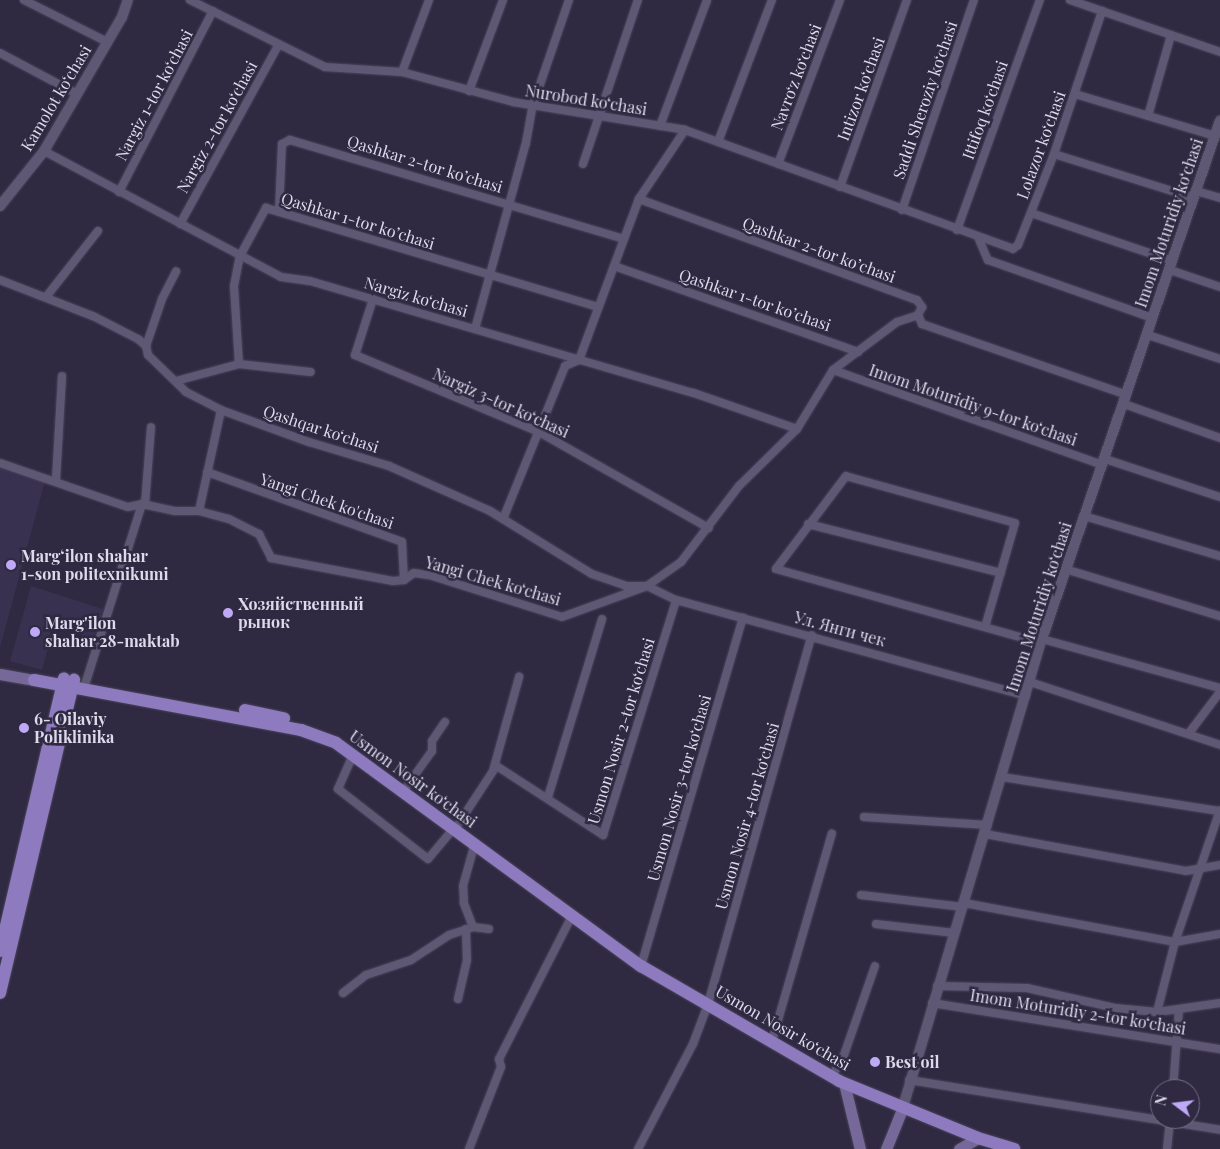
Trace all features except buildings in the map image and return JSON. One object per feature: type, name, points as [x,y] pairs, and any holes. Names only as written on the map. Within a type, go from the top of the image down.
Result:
[{"type":"main road","name":"Usmon Nosir ko‘chasi","points":[[0,674],[34,680],[73,683],[302,721],[343,739],[407,786],[433,808]]},
{"type":"main road","name":"Usmon Nosir ko‘chasi","points":[[73,683],[301,730],[336,743],[433,808],[645,965]]},
{"type":"main road","points":[[0,951],[73,683]]},
{"type":"main road","name":"Usmon Nosir ko‘chasi","points":[[457,826],[475,843],[572,916],[645,965],[844,1083],[978,1138],[1014,1149]]},
{"type":"main road","points":[[0,993],[6,934]]},
{"type":"main road","points":[[844,1083],[860,1149]]},
{"type":"main road","points":[[886,1149],[902,1107]]},
{"type":"main road","points":[[959,1149],[978,1138]]},
{"type":"street","points":[[24,0],[107,42]]},
{"type":"street","name":"Kamolot koʻchasi","points":[[0,206],[44,152],[107,42],[128,0]]},
{"type":"street","name":"Nurobod koʻchasi","points":[[190,0],[325,67],[402,72],[469,91],[533,105],[685,130],[978,237]]},
{"type":"street","points":[[402,72],[429,0]]},
{"type":"street","points":[[469,91],[503,0]]},
{"type":"street","points":[[475,329],[509,204],[533,105],[569,0]]},
{"type":"street","points":[[583,164],[638,0]]},
{"type":"street","points":[[660,126],[707,0]]},
{"type":"street","points":[[718,142],[772,0]]},
{"type":"street","name":"Navro‘z ko‘chasi","points":[[778,164],[840,0]]},
{"type":"street","name":"Intizor koʻchasi","points":[[840,187],[907,0]]},
{"type":"street","name":"Saddi Sheroziy koʻchasi","points":[[902,210],[974,0]]},
{"type":"street","name":"Ittifoq ko‘chasi","points":[[957,230],[1040,0]]},
{"type":"street","points":[[1070,0],[1220,52]]},
{"type":"street","name":"Nargiz 1-tor ko‘chasi","points":[[119,192],[213,11]]},
{"type":"street","name":"Lolazor ko‘chasi","points":[[978,237],[1013,249],[1031,213],[1054,154],[1102,11]]},
{"type":"street","points":[[1148,116],[1171,35]]},
{"type":"street","name":"Nargiz 2-tor ko‘chasi","points":[[180,224],[279,44]]},
{"type":"street","points":[[0,53],[77,94]]},
{"type":"street","points":[[1074,94],[1215,136]]},
{"type":"street","name":"Imom Moturidiy koʻchasi","points":[[902,1107],[937,986],[1065,569],[1126,400],[1220,122]]},
{"type":"street","points":[[503,519],[565,366],[579,360],[639,199],[685,130]]},
{"type":"street","name":"Qashkar 2-tor koʼchasi","points":[[279,212],[282,144],[290,140],[624,239]]},
{"type":"street","name":"Nargiz koʻchasi","points":[[44,152],[281,277],[310,281],[694,393],[797,429]]},
{"type":"street","points":[[1054,154],[1195,195],[1220,198]]},
{"type":"street","name":"Qashkar 2-tor koʼchasi","points":[[639,199],[916,300],[922,304],[918,315]]},
{"type":"street","name":"Qashkar 1-tor koʼchasi","points":[[239,364],[234,286],[240,256],[266,208],[599,307]]},
{"type":"street","points":[[1031,213],[1220,286]]},
{"type":"street","points":[[46,298],[98,231]]},
{"type":"street","points":[[978,237],[988,260],[1153,318]]},
{"type":"street","name":"Qashkar 1-tor koʼchasi","points":[[614,266],[858,352]]},
{"type":"street","points":[[146,346],[176,271]]},
{"type":"street","name":"Qashqar koʻchasi","points":[[0,280],[93,316],[146,346],[148,355],[176,380],[186,392],[221,410],[309,442],[389,466],[503,519],[592,574],[626,586],[647,586]]},
{"type":"street","name":"Nargiz 3-tor koʻchasi","points":[[373,299],[354,355],[539,432],[709,528]]},
{"type":"street","points":[[918,315],[922,324],[1126,400],[1220,438]]},
{"type":"street","name":"Imom Moturidiy 9-tor koʻchasi","points":[[647,586],[681,562],[709,528],[739,486],[797,429],[833,370],[897,322],[918,315]]},
{"type":"street","points":[[1148,335],[1220,359]]},
{"type":"street","points":[[176,380],[239,364],[310,372]]},
{"type":"street","name":"Imom Moturidiy 9-tor koʻchasi","points":[[833,370],[1104,462],[1220,497]]},
{"type":"street","points":[[56,480],[62,376]]},
{"type":"street","points":[[200,511],[221,410]]},
{"type":"street","points":[[73,683],[144,504],[151,427]]},
{"type":"street","name":"Yangi Chek koʻchasi","points":[[0,463],[56,480],[128,507],[144,504],[175,511],[200,511],[229,519],[259,534],[271,558],[337,572],[404,580],[414,573],[429,575],[562,617],[647,586]]},
{"type":"street","name":"Yangi Chek ko'chasi","points":[[207,472],[402,542],[404,580]]},
{"type":"street","points":[[985,627],[1015,523],[846,476],[776,569],[985,627],[1220,688]]},
{"type":"street","points":[[1084,516],[1220,556]]},
{"type":"street","points":[[808,524],[1001,573]]},
{"type":"street","points":[[1065,569],[1220,616]]},
{"type":"street","name":"Ул. Янги чек","points":[[647,586],[676,600],[812,635],[1026,696]]},
{"type":"street","name":"Usmon Nosir 2-tor koʻchasi","points":[[495,765],[548,797],[604,836],[676,600]]},
{"type":"street","name":"Usmon Nosir 3-tor koʻchasi","points":[[645,965],[743,618]]},
{"type":"street","points":[[548,797],[602,619]]},
{"type":"street","name":"Usmon Nosir 4-tor koʻchasi","points":[[638,1149],[693,1044],[708,1004],[812,635]]},
{"type":"street","points":[[353,755],[338,789],[428,859],[457,826],[495,765],[519,677]]},
{"type":"street","points":[[1030,682],[1189,733],[1220,745]]},
{"type":"street","points":[[1189,733],[1220,692]]},
{"type":"street","points":[[407,786],[432,751],[432,741],[445,722]]},
{"type":"street","points":[[1002,777],[1220,811],[1198,869],[1156,1012]]},
{"type":"street","points":[[864,817],[986,830],[1186,871],[1220,865]]},
{"type":"street","points":[[772,1041],[832,833]]},
{"type":"street","points":[[458,999],[467,960],[469,928],[463,886],[475,843]]},
{"type":"street","points":[[860,895],[963,905],[1175,942],[1220,934]]},
{"type":"street","points":[[469,1149],[498,1076],[499,1059],[572,916]]},
{"type":"street","points":[[876,924],[954,933]]},
{"type":"street","points":[[343,993],[366,975],[411,960],[449,935],[469,928],[489,929]]},
{"type":"street","points":[[832,1076],[844,1054],[875,966]]},
{"type":"street","points":[[937,986],[1027,988],[1114,1008],[1156,1012],[1220,1003]]},
{"type":"street","name":"Imom Moturidiy 2-tor koʻchasi","points":[[932,1003],[1220,1049]]},
{"type":"street","points":[[1174,1079],[1179,1042],[1179,1010]]},
{"type":"street","points":[[909,1080],[1150,1118]]},
{"type":"street","points":[[1200,1126],[1220,1130]]},
{"type":"street","points":[[1167,1149],[1168,1129]]},
{"type":"shaded area","name":"Margʻilon shahar 1-son politexnikumi","points":[[0,466],[45,481],[0,648]]},
{"type":"shaded area","name":"Marg'ilon shahar 28-maktab","points":[[31,586],[103,609],[93,639],[54,627],[42,670],[10,661]]},
{"type":"place","name":"Margʻilon shahar 1-son politexnikumi","points":[[11,565]]},
{"type":"place","name":"Хозяйственный рынок","points":[[228,613]]},
{"type":"place","name":"Marg'ilon shahar 28-maktab","points":[[35,632]]},
{"type":"place","name":"6- Oilaviy Poliklinika","points":[[24,728]]},
{"type":"place","name":"Best oil","points":[[875,1062]]}]
